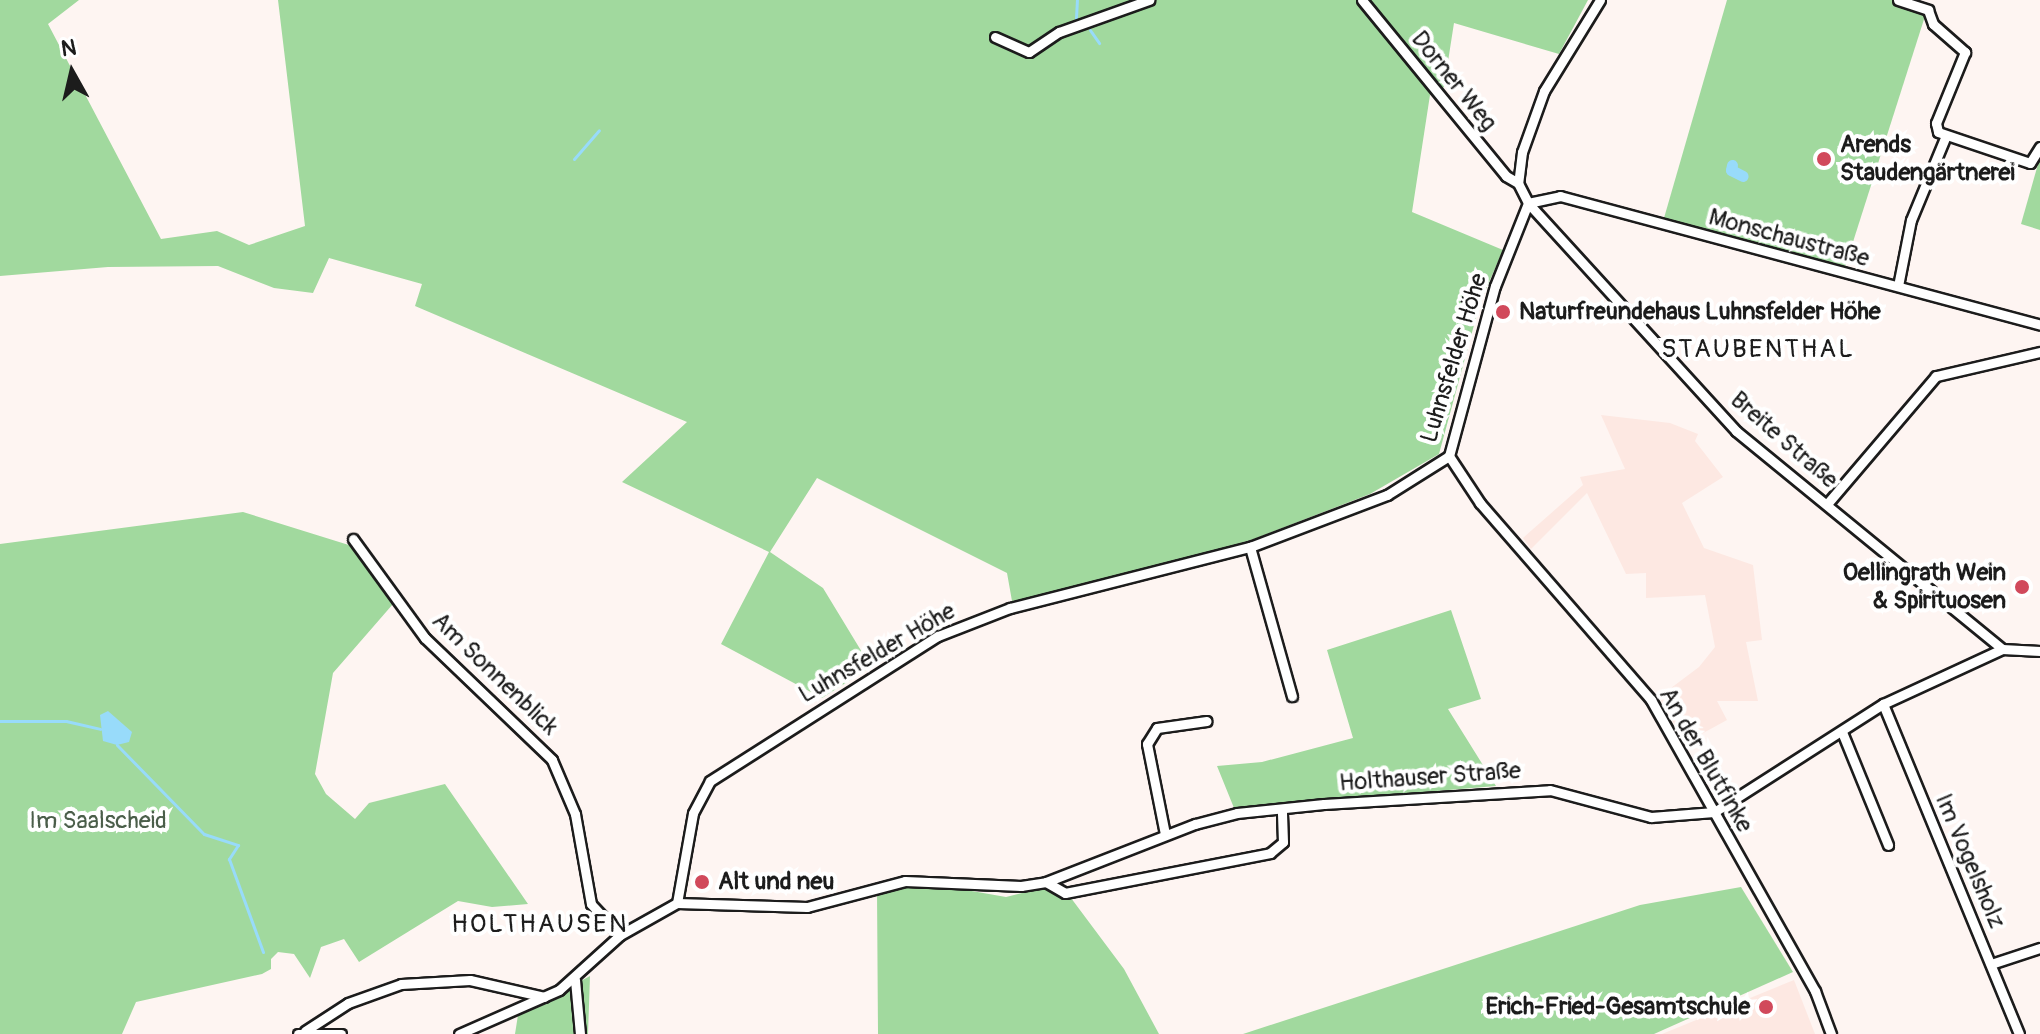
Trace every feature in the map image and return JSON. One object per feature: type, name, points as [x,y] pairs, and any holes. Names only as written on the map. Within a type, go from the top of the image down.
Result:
[{"type":"street","points":[[995,37],[1029,52],[1059,32],[1149,0]]},
{"type":"street","name":"Dorner Weg","points":[[1362,0],[1506,176],[1518,183],[1528,203]]},
{"type":"street","points":[[1518,183],[1517,168],[1544,91],[1600,0]]},
{"type":"street","points":[[1898,0],[1928,10],[1933,24],[1965,52],[1936,123],[1945,138],[2030,163],[2040,147]]},
{"type":"street","points":[[1898,286],[1911,220],[1945,138]]},
{"type":"street","name":"Monschaustraße","points":[[1528,203],[1560,196],[2040,325]]},
{"type":"street","name":"Luhnsfelder Höhe","points":[[677,903],[693,813],[710,781],[864,679],[938,636],[1010,608],[1250,547],[1387,495],[1449,456],[1495,286],[1528,203]]},
{"type":"street","name":"Breite Straße","points":[[1528,203],[1736,431],[2006,649]]},
{"type":"street","points":[[1827,504],[1936,376],[2040,352]]},
{"type":"street","name":"An der Blutfinke","points":[[1449,456],[1480,503],[1651,700],[1815,991],[1831,1034]]},
{"type":"street","name":"Am Sonnenblick","points":[[353,539],[425,638],[552,760],[575,814],[591,904],[620,935]]},
{"type":"street","points":[[1250,547],[1292,696]]},
{"type":"street","points":[[2006,649],[2040,651]]},
{"type":"street","name":"Holthauser Straße","points":[[677,903],[782,909],[905,881],[992,888],[1046,882],[1165,834],[1237,813],[1282,809],[1538,789],[1651,817],[1714,812],[1883,704],[2006,649]]},
{"type":"street","name":"Im Vogelsholz","points":[[1883,704],[2019,1034]]},
{"type":"street","points":[[1165,834],[1147,744],[1157,728],[1207,721]]},
{"type":"street","points":[[1842,732],[1888,845]]},
{"type":"street","name":"Holthauser Straße","points":[[1046,882],[1054,890],[1073,892],[1270,853],[1283,842],[1282,809]]},
{"type":"street","points":[[459,1034],[575,980],[620,935],[677,903]]},
{"type":"street","points":[[1991,964],[2040,948]]},
{"type":"street","points":[[301,1032],[348,1003],[401,984],[470,980],[544,997]]},
{"type":"street","points":[[575,980],[580,1034]]},
{"type":"street","points":[[301,1032],[341,1034]]},
{"type":"shaded area","points":[[1601,415],[1670,423],[1698,434],[1695,441],[1723,477],[1682,503],[1704,548],[1753,565],[1762,640],[1746,642],[1758,701],[1717,701],[1727,720],[1685,743],[1659,697],[1699,667],[1715,647],[1705,595],[1646,598],[1646,573],[1626,574],[1587,493],[1531,549],[1523,538],[1583,485],[1580,477],[1625,469]]},
{"type":"shaded area","name":"Erich-Fried-Gesamtschule","points":[[1794,980],[1815,1034],[1662,1034]]},
{"type":"green space","points":[[0,0],[79,0],[48,24],[161,239],[217,231],[249,245],[305,226],[278,0],[1588,0],[1559,54],[1454,23],[1444,87],[1430,95],[1412,212],[1503,250],[1480,303],[1439,454],[1370,494],[1254,539],[1139,574],[1012,601],[1007,573],[817,478],[770,552],[823,588],[871,667],[822,698],[721,644],[769,552],[622,482],[687,422],[415,306],[422,284],[329,258],[313,293],[274,288],[218,266],[108,267],[0,276]]},
{"type":"green space","points":[[1727,0],[1895,0],[1926,13],[1845,267],[1664,218]]},
{"type":"green space","points":[[2040,157],[2040,230],[2021,224]]},
{"type":"green space","name":"Im Saalscheid","points":[[243,512],[352,546],[393,604],[333,673],[315,774],[326,794],[355,819],[369,803],[445,784],[528,904],[492,907],[458,901],[359,962],[344,939],[321,947],[310,978],[294,954],[278,952],[271,959],[271,969],[262,974],[136,1002],[122,1034],[0,1034],[0,544]]},
{"type":"green space","points":[[1451,610],[1481,699],[1448,709],[1496,786],[1234,808],[1217,766],[1262,762],[1353,738],[1327,650]]},
{"type":"green space","points":[[926,883],[1006,897],[1042,888],[1071,898],[1124,969],[1159,1034],[878,1034],[877,892]]},
{"type":"green space","points":[[1741,887],[1793,972],[1654,1034],[1243,1034],[1640,905]]},
{"type":"green space","points":[[590,976],[588,1034],[515,1034],[518,1015]]},
{"type":"water","points":[[108,711],[132,732],[129,742],[117,745],[103,741],[100,715]]},
{"type":"waterway","points":[[1076,18],[1077,0]]},
{"type":"waterway","points":[[1090,30],[1099,43]]},
{"type":"waterway","points":[[574,159],[599,130]]},
{"type":"waterway","points":[[1732,165],[1731,170],[1743,176]]},
{"type":"waterway","points":[[0,721],[66,721],[100,729]]},
{"type":"waterway","points":[[117,745],[204,834],[238,845],[229,859],[263,952]]},
{"type":"place","name":"Arends Staudengärtnerei","points":[[1824,159]]},
{"type":"place","name":"Naturfreundehaus Luhnsfelder Höhe","points":[[1503,312]]},
{"type":"place","name":"Oellingrath Wein & Spirituosen","points":[[2022,587]]},
{"type":"place","name":"Alt und neu","points":[[702,882]]},
{"type":"place","name":"Erich-Fried-Gesamtschule","points":[[1766,1007]]},
{"type":"district","name":"STAUBENTHAL","points":[[1758,350]]},
{"type":"district","name":"HOLTHAUSEN","points":[[540,925]]}]
